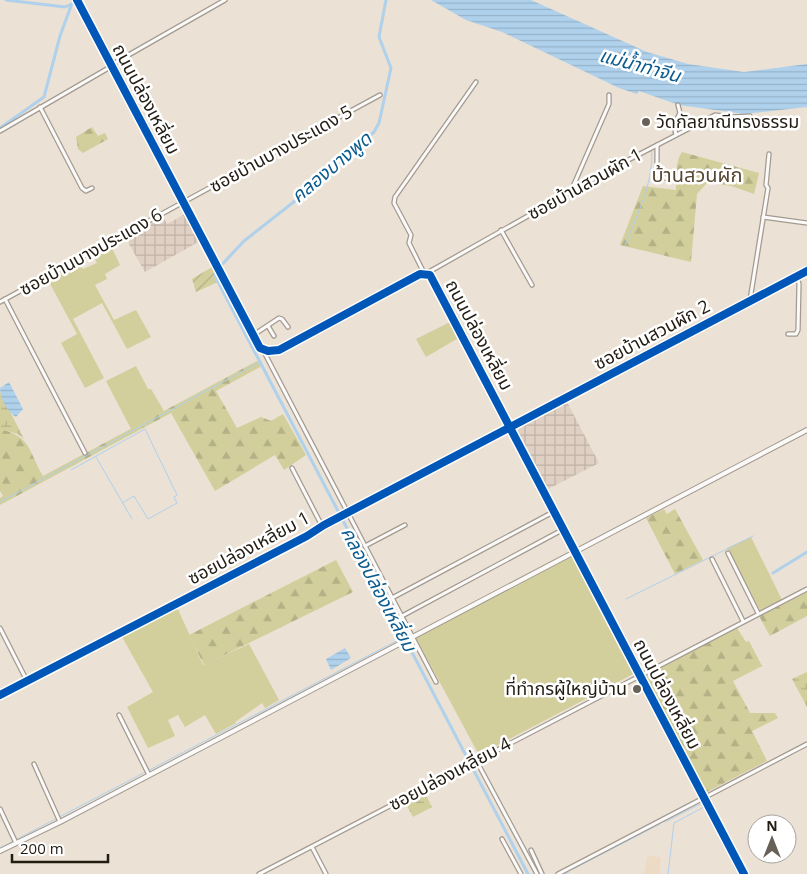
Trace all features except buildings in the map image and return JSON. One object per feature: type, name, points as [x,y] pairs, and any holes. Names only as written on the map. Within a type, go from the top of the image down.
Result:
[{"type":"street","points":[[0,131],[225,0]]},
{"type":"street","name":"ถนนปล่องเหลี่ยม","points":[[78,2],[252,336],[263,350],[279,350],[426,273],[432,277],[744,874]]},
{"type":"street","points":[[426,273],[409,243],[411,235],[394,203],[395,197],[476,82]]},
{"type":"street","name":"ซอยบ้านบางประแดง 5","points":[[182,202],[380,94]]},
{"type":"street","points":[[570,192],[608,106],[609,95]]},
{"type":"street","points":[[40,106],[82,188],[86,191],[92,188]]},
{"type":"street","points":[[676,136],[674,127],[680,113],[678,106]]},
{"type":"street","name":"ซอยบ้านสวนผัก 1","points":[[426,273],[570,192],[715,115],[733,118],[750,116]]},
{"type":"street","points":[[656,145],[657,175],[668,179]]},
{"type":"street","points":[[750,301],[768,188],[766,185],[769,154]]},
{"type":"street","name":"ซอยบ้านบางประแดง 6","points":[[0,302],[182,202]]},
{"type":"street","points":[[763,217],[807,223]]},
{"type":"street","points":[[501,230],[532,285]]},
{"type":"street","name":"ซอยบ้านสวนผัก 2","points":[[512,427],[807,271]]},
{"type":"street","points":[[788,334],[796,334],[798,330],[800,284],[797,276]]},
{"type":"street","points":[[5,299],[86,453]]},
{"type":"street","points":[[252,336],[281,318],[288,327]]},
{"type":"street","points":[[268,326],[274,336]]},
{"type":"street","points":[[263,350],[436,682]]},
{"type":"street","name":"ซอยปล่องเหลี่ยม 1","points":[[0,695],[512,427]]},
{"type":"street","points":[[0,851],[60,822],[147,773],[408,640],[807,430]]},
{"type":"street","points":[[292,468],[322,526]]},
{"type":"street","points":[[392,598],[555,510]]},
{"type":"street","points":[[365,546],[405,525]]},
{"type":"street","points":[[402,616],[564,529]]},
{"type":"street","points":[[728,553],[758,613]]},
{"type":"street","points":[[712,559],[743,621]]},
{"type":"street","name":"ซอยปล่องเหลี่ยม 4","points":[[259,874],[640,674],[807,589]]},
{"type":"street","points":[[0,628],[27,681]]},
{"type":"street","points":[[119,715],[147,773]]},
{"type":"street","points":[[558,874],[807,744]]},
{"type":"street","points":[[476,760],[537,874]]},
{"type":"street","points":[[34,764],[60,822]]},
{"type":"street","points":[[0,809],[16,843]]},
{"type":"street","points":[[502,839],[520,874]]},
{"type":"street","points":[[312,847],[326,874]]},
{"type":"street","points":[[531,850],[542,874]]},
{"type":"shaded area","points":[[185,214],[200,241],[145,272],[129,244],[128,235],[162,215],[167,224]]},
{"type":"shaded area","points":[[567,402],[599,463],[548,489],[516,428]]},
{"type":"shaded area","points":[[648,856],[661,857],[659,874],[644,874]]},
{"type":"green space","points":[[92,127],[98,136],[105,133],[108,139],[83,153],[78,149],[76,137]]},
{"type":"green space","points":[[682,152],[759,173],[754,194],[731,186],[707,183],[697,194],[691,262],[620,245],[643,186],[676,190],[677,166]]},
{"type":"green space","points":[[110,244],[120,265],[105,274],[107,279],[95,285],[114,320],[136,310],[151,337],[127,349],[102,303],[73,319],[104,378],[85,388],[61,343],[77,334],[47,278],[78,261],[83,269],[97,263],[92,253]]},
{"type":"green space","points":[[214,266],[220,281],[196,292],[192,279]]},
{"type":"green space","points":[[452,321],[460,337],[426,357],[416,339]]},
{"type":"green space","points":[[257,361],[262,366],[216,391],[237,428],[261,417],[271,421],[283,414],[306,455],[284,470],[275,455],[215,491],[171,413],[0,505],[0,498],[3,496],[0,491],[0,429],[18,436],[24,441],[43,476]]},
{"type":"green space","points":[[136,366],[148,389],[151,389],[164,411],[131,429],[106,381]]},
{"type":"green space","points":[[0,392],[24,439],[18,434],[0,429]]},
{"type":"green space","points":[[664,509],[667,514],[675,509],[703,560],[675,574],[646,518]]},
{"type":"green space","points":[[751,537],[782,600],[760,610],[727,548]]},
{"type":"green space","points":[[574,554],[637,672],[479,755],[416,638]]},
{"type":"green space","points":[[336,560],[353,592],[204,665],[189,635]]},
{"type":"green space","points":[[807,591],[807,616],[770,636],[759,616]]},
{"type":"green space","points":[[177,607],[203,665],[249,644],[279,700],[265,708],[262,703],[236,723],[216,734],[205,715],[185,727],[178,715],[168,720],[175,736],[148,748],[127,707],[153,692],[122,637]]},
{"type":"green space","points":[[737,628],[746,642],[749,641],[762,666],[733,681],[750,713],[775,713],[778,718],[752,731],[767,761],[705,793],[644,674]]},
{"type":"green space","points":[[807,672],[807,707],[792,679]]},
{"type":"green space","points":[[424,791],[432,807],[413,817],[404,800]]},
{"type":"water","name":"แม่น้ำท่าจีน","points":[[431,0],[531,0],[647,52],[688,64],[744,72],[807,64],[807,107],[744,114],[679,105],[639,91],[637,94],[619,88],[502,32],[466,20]]},
{"type":"water","points":[[9,382],[23,409],[16,417],[7,408],[0,392],[0,388]]},
{"type":"water","points":[[345,648],[351,658],[331,670],[326,659]]},
{"type":"waterway","points":[[6,0],[65,7],[81,0]]},
{"type":"waterway","name":"คลองปล่องเหลี่ยม","points":[[386,0],[379,37],[391,68],[379,123],[374,132],[300,197],[244,241],[215,272],[216,278],[528,874]]},
{"type":"waterway","points":[[0,128],[44,97],[60,36],[71,6]]},
{"type":"waterway","points":[[625,246],[648,183],[651,171],[651,145]]},
{"type":"waterway","points":[[0,502],[260,362]]},
{"type":"waterway","points":[[71,470],[145,429],[177,495],[174,497],[177,503],[148,519],[134,496],[122,503]]},
{"type":"waterway","points":[[96,457],[132,519]]},
{"type":"waterway","points":[[626,599],[753,536]]},
{"type":"waterway","points":[[773,573],[807,552]]},
{"type":"waterway","points":[[0,848],[404,637]]},
{"type":"waterway","points":[[665,822],[704,802]]},
{"type":"waterway","points":[[668,874],[674,823],[704,807],[738,874]]},
{"type":"waterway","points":[[573,869],[660,824]]},
{"type":"waterway","points":[[565,874],[569,872]]},
{"type":"cycle path","points":[[77,0],[260,348],[268,351],[279,350],[420,274],[430,275],[744,874]]},
{"type":"cycle path","points":[[0,695],[307,536],[324,525],[807,271]]},
{"type":"place","name":"วัดกัลยาณีทรงธรรม","points":[[646,122]]},
{"type":"place","name":"ที่ทำกรผู้ใหญ่บ้าน","points":[[637,689]]},
{"type":"district","name":"บ้านสวนผัก","points":[[697,175]]},
{"type":"water label","name":"คลองบางพูด","points":[[331,167]]}]
